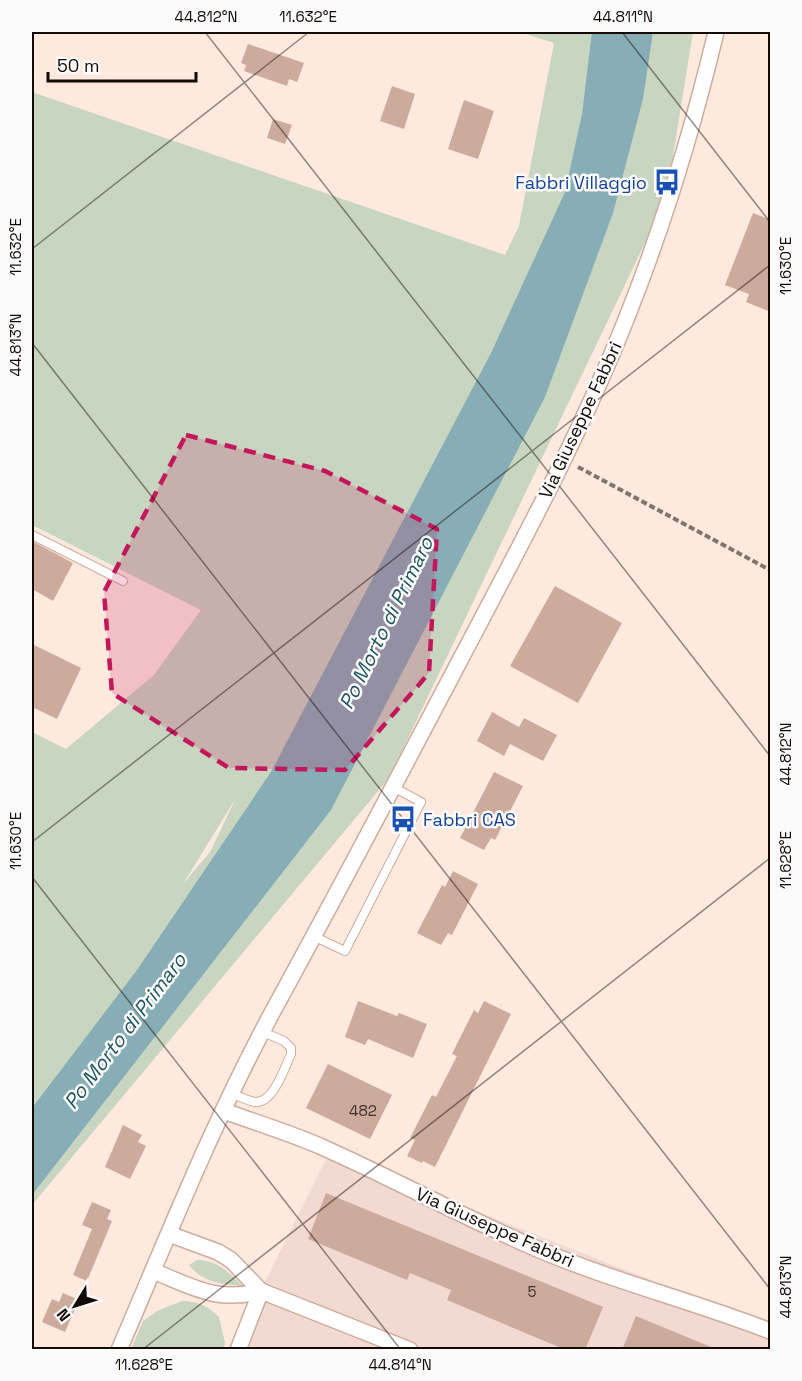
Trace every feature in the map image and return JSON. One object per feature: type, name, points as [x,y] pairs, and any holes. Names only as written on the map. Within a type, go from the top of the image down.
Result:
[{"type":"street","name":"Via Giuseppe Fabbri","points":[[119,1350],[232,1094],[516,554],[563,460],[627,318],[655,242],[692,123],[716,32]]},
{"type":"street","name":"Via Giuseppe Fabbri","points":[[224,1111],[319,1146],[499,1232],[566,1260],[771,1331]]},
{"type":"street","points":[[169,1234],[218,1252],[231,1260],[261,1291],[410,1350]]},
{"type":"street","points":[[153,1271],[221,1296],[244,1296],[261,1291]]},
{"type":"street","points":[[238,1350],[261,1291]]},
{"type":"lane","points":[[32,536],[123,581]]},
{"type":"lane","points":[[315,937],[345,951],[422,802],[393,787]]},
{"type":"lane","points":[[232,1094],[254,1102],[261,1102],[272,1093],[291,1054],[291,1048],[284,1041],[263,1032]]},
{"type":"path","points":[[563,460],[771,570]]},
{"type":"highlighted area","points":[[186,435],[325,471],[437,529],[429,673],[345,770],[229,768],[112,693],[104,592]]},
{"type":"shaded area","points":[[329,1153],[770,1327],[770,1350],[231,1350]]},
{"type":"green space","points":[[520,32],[693,32],[666,199],[389,778],[32,1205],[32,732],[66,749],[154,675],[201,610],[32,525],[32,92],[505,255],[519,226],[554,43]],"holes":[[[236,798],[210,852],[183,884]]]},
{"type":"green space","points":[[197,1260],[217,1265],[243,1286],[220,1283],[200,1276],[189,1265]]},
{"type":"green space","points":[[182,1301],[202,1305],[219,1317],[225,1343],[224,1349],[131,1349],[143,1321],[157,1311]]},
{"type":"water","name":"Po Morto di Primaro","points":[[592,32],[653,32],[643,99],[613,213],[545,397],[331,810],[32,1195],[32,1108],[137,970],[271,772],[491,353],[565,192],[582,114]]},
{"type":"building","points":[[248,44],[304,63],[297,82],[289,79],[287,86],[244,71],[246,65],[241,63]]},
{"type":"building","points":[[392,86],[415,94],[404,129],[380,121]]},
{"type":"building","points":[[464,100],[494,111],[478,159],[448,149]]},
{"type":"building","points":[[273,119],[292,125],[285,144],[267,138]]},
{"type":"building","points":[[753,213],[771,220],[771,312],[746,302],[749,294],[725,285]]},
{"type":"building","points":[[32,541],[73,563],[53,601],[32,589]]},
{"type":"building","points":[[555,586],[622,623],[578,703],[510,666]]},
{"type":"building","points":[[32,644],[81,668],[57,719],[32,707]]},
{"type":"building","points":[[492,712],[519,727],[524,718],[557,735],[543,761],[510,744],[504,756],[477,741]]},
{"type":"building","points":[[494,772],[523,786],[495,840],[491,838],[484,850],[460,838]]},
{"type":"building","points":[[453,871],[478,884],[452,935],[448,933],[441,945],[417,933],[442,885],[445,887]]},
{"type":"building","points":[[358,1001],[397,1016],[399,1013],[427,1024],[413,1058],[368,1039],[365,1045],[345,1037]]},
{"type":"building","points":[[484,1001],[511,1014],[435,1167],[423,1161],[422,1163],[407,1156],[415,1140],[410,1138],[432,1095],[436,1097],[457,1056],[452,1054],[474,1010],[478,1013]]},
{"type":"building","points":[[328,1064],[392,1095],[370,1139],[306,1108]]},
{"type":"building","points":[[123,1125],[142,1135],[138,1142],[146,1146],[130,1179],[105,1167]]},
{"type":"building","points":[[326,1193],[603,1307],[585,1350],[566,1350],[447,1300],[451,1290],[410,1273],[407,1280],[308,1239]]},
{"type":"building","points":[[92,1202],[111,1210],[107,1219],[112,1221],[87,1281],[73,1275],[92,1229],[82,1225]]},
{"type":"building","points":[[63,1293],[79,1300],[65,1332],[42,1322],[52,1299],[59,1302]]},
{"type":"building","points":[[636,1316],[716,1349],[716,1350],[622,1350]]},
{"type":"place","name":"Fabbri Villaggio","points":[[667,182]]},
{"type":"place","name":"Fabbri CAS","points":[[403,819]]}]
